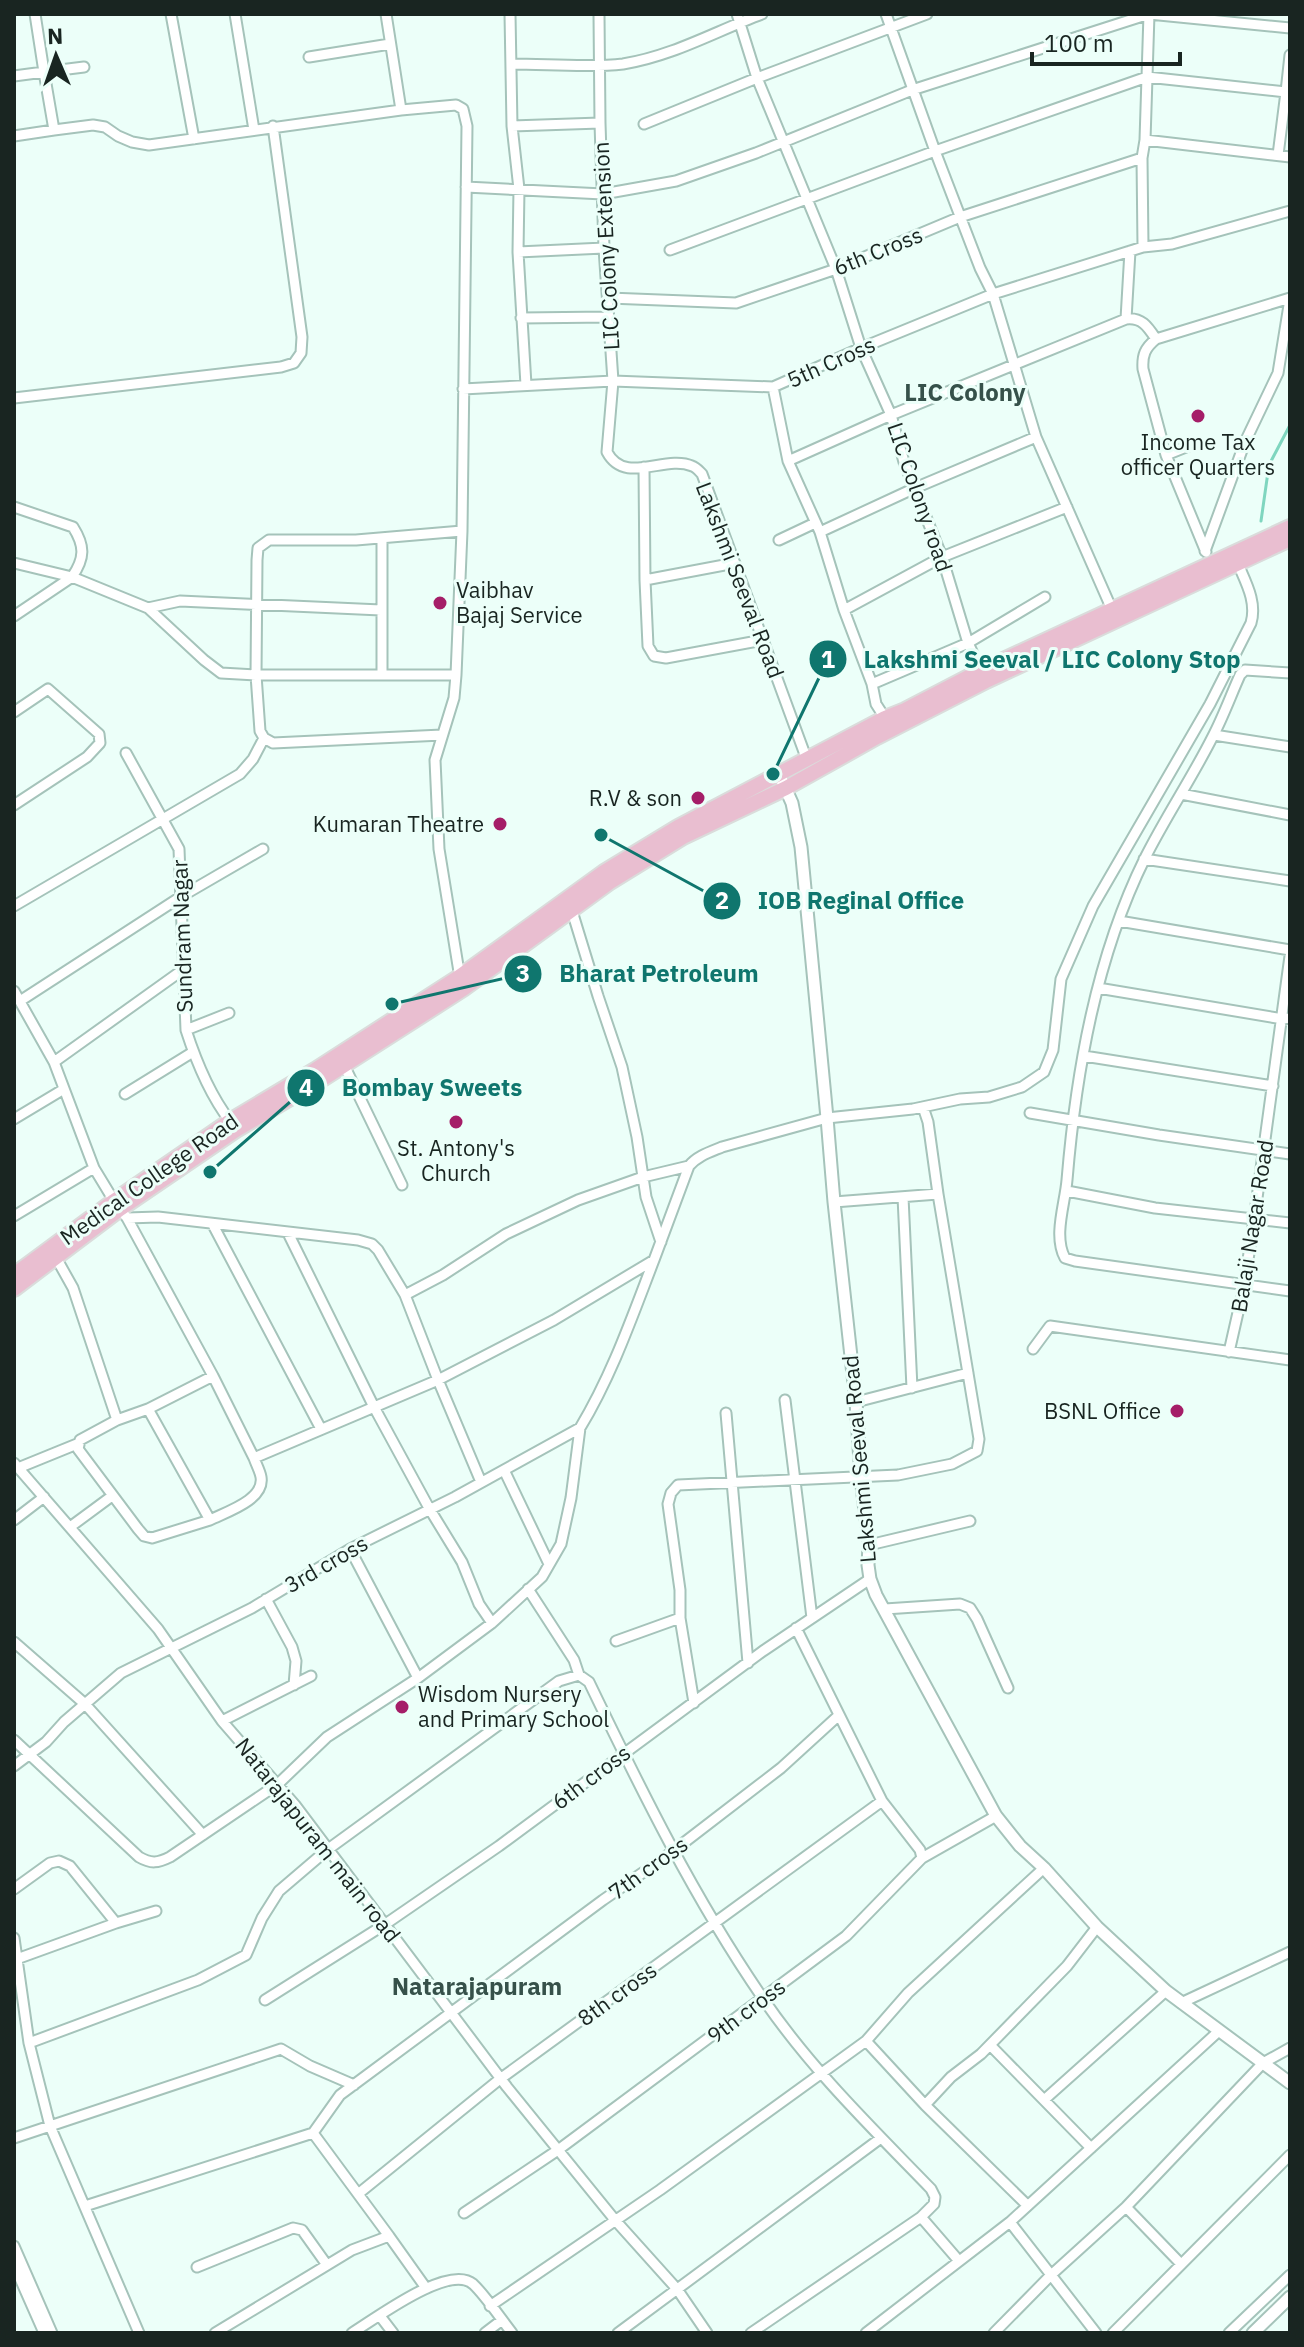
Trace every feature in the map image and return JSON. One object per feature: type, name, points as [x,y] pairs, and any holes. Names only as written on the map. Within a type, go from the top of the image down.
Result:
[{"type":"main road","name":"Medical College Road","points":[[1115,615],[1207,558],[1290,527]]},
{"type":"main road","name":"Medical College Road","points":[[782,781],[807,760],[885,718],[1290,539]]},
{"type":"main road","name":"Medical College Road","points":[[120,1210],[230,1121],[461,983],[604,872],[782,781],[877,737],[984,676]]},
{"type":"main road","name":"Medical College Road","points":[[14,1275],[120,1210],[236,1130],[344,1065],[461,983],[572,911],[680,832]]},
{"type":"main road","name":"Medical College Road","points":[[14,1289],[53,1252]]},
{"type":"street","points":[[35,14],[54,130]]},
{"type":"street","points":[[171,14],[194,139]]},
{"type":"street","points":[[235,14],[254,130]]},
{"type":"street","points":[[386,14],[401,110]]},
{"type":"street","points":[[510,14],[512,126],[519,189],[518,252],[526,385]]},
{"type":"street","name":"LIC Colony Extension","points":[[599,14],[604,248],[613,381],[607,452],[611,461],[626,469]]},
{"type":"street","points":[[512,64],[629,62],[677,50],[738,18],[762,14]]},
{"type":"street","points":[[886,14],[960,217],[993,294],[1036,437],[1115,615]]},
{"type":"street","points":[[644,124],[927,14]]},
{"type":"street","points":[[466,187],[603,194],[676,181],[756,153],[912,90],[1149,14],[1290,28]]},
{"type":"street","points":[[1143,247],[1142,158],[1149,14]]},
{"type":"street","name":"LIC Colony road","points":[[738,18],[757,78],[836,269],[861,348],[891,415],[904,462],[942,557],[968,643],[984,676]]},
{"type":"street","points":[[309,57],[390,44]]},
{"type":"street","points":[[1278,155],[1290,55]]},
{"type":"street","points":[[14,76],[84,67]]},
{"type":"street","points":[[670,250],[935,151],[1147,77],[1286,92]]},
{"type":"street","points":[[14,136],[93,125],[105,127],[132,142],[149,145],[401,110],[456,105],[463,109],[467,126],[462,531],[456,675],[454,698],[435,760],[439,849],[461,983]]},
{"type":"street","points":[[512,126],[600,123]]},
{"type":"street","points":[[14,398],[294,363],[301,353],[302,337],[273,126]]},
{"type":"street","points":[[1145,140],[1290,157]]},
{"type":"street","name":"6th Cross","points":[[609,298],[736,303],[836,269],[960,217],[1142,158]]},
{"type":"street","name":"5th Cross","points":[[463,389],[613,381],[773,387],[993,294],[1143,247],[1172,244],[1290,211]]},
{"type":"street","points":[[518,252],[604,248]]},
{"type":"street","points":[[1126,319],[1130,251]]},
{"type":"street","points":[[1290,299],[1278,373],[1245,442],[1207,558],[1166,455],[1142,358],[1147,346],[1156,339],[1290,299]]},
{"type":"street","points":[[521,318],[608,317]]},
{"type":"street","points":[[788,461],[891,415],[1126,319],[1133,318],[1145,323],[1156,339]]},
{"type":"street","points":[[773,387],[788,461],[818,527],[844,610],[872,684],[876,704],[885,718]]},
{"type":"street","points":[[779,540],[818,527],[1036,437]]},
{"type":"street","points":[[1166,455],[1191,445]]},
{"type":"street","name":"Lakshmi Seeval Road","points":[[626,469],[681,464],[692,466],[702,474],[807,760]]},
{"type":"street","points":[[644,467],[648,646],[654,656],[666,658],[763,640]]},
{"type":"street","points":[[14,507],[73,527],[84,554],[72,577],[14,616]]},
{"type":"street","points":[[844,610],[942,557],[1067,507]]},
{"type":"street","points":[[442,735],[273,743],[264,738],[260,731],[256,675],[258,548],[269,540],[356,540],[462,531]]},
{"type":"street","points":[[382,538],[382,675]]},
{"type":"street","points":[[14,563],[72,577],[148,608],[221,673],[456,675]]},
{"type":"street","points":[[645,580],[735,563]]},
{"type":"street","points":[[14,1740],[139,1857],[150,1863],[161,1862],[278,1784],[327,1737],[418,1678],[492,1623],[542,1577],[561,1544],[571,1498],[580,1428],[621,1348],[689,1166],[694,1160],[722,1147],[827,1118],[989,1097],[1022,1087],[1044,1072],[1053,1050],[1061,979],[1093,906],[1210,704],[1251,623],[1254,611],[1238,564]]},
{"type":"street","points":[[872,684],[968,643],[1045,597]]},
{"type":"street","points":[[148,608],[180,601],[381,610]]},
{"type":"street","points":[[1290,673],[1245,670],[1240,675],[1214,735],[1144,859],[1119,921],[1098,988],[1072,1121],[1067,1191],[1059,1243],[1065,1258],[1091,1264],[1290,1291]]},
{"type":"street","points":[[14,712],[48,689],[99,734],[100,743],[87,757],[14,805]]},
{"type":"street","points":[[1214,735],[1290,747]]},
{"type":"street","points":[[14,906],[240,774],[253,759],[264,738]]},
{"type":"street","name":"Sundram Nagar","points":[[126,753],[179,849],[186,1030],[193,1052],[230,1121]]},
{"type":"street","name":"Lakshmi Seeval Road","points":[[782,781],[792,803],[801,847],[856,1402],[870,1579],[876,1595],[996,1816],[1020,1846],[1097,1927],[1166,1991],[1290,2083]]},
{"type":"street","points":[[1181,794],[1290,815]]},
{"type":"street","points":[[20,1001],[182,896],[263,849]]},
{"type":"street","points":[[1144,859],[1290,881]]},
{"type":"street","points":[[572,911],[622,1067],[646,1197],[661,1242]]},
{"type":"street","points":[[1119,921],[1290,953]]},
{"type":"street","name":"Balaji Nagar Road","points":[[1229,1352],[1244,1286],[1273,1086],[1287,1019],[1290,953]]},
{"type":"street","points":[[54,1062],[184,969]]},
{"type":"street","points":[[1098,988],[1287,1019]]},
{"type":"street","points":[[14,991],[54,1062],[94,1168],[213,1376],[262,1479],[259,1490],[251,1499],[210,1520],[152,1538],[144,1536],[112,1496],[77,1444]]},
{"type":"street","points":[[186,1030],[229,1013]]},
{"type":"street","points":[[125,1094],[193,1052]]},
{"type":"street","points":[[1084,1056],[1273,1086]]},
{"type":"street","points":[[344,1065],[402,1185]]},
{"type":"street","points":[[14,1119],[64,1089]]},
{"type":"street","points":[[694,1703],[680,1618],[680,1590],[668,1504],[671,1493],[678,1485],[898,1475],[952,1464],[977,1451],[979,1439],[928,1122],[923,1107]]},
{"type":"street","points":[[1030,1113],[1290,1154]]},
{"type":"street","points":[[405,1295],[443,1275],[506,1234],[578,1200],[643,1177],[689,1166]]},
{"type":"street","points":[[14,1216],[94,1168]]},
{"type":"street","points":[[1067,1191],[1155,1208],[1290,1223]]},
{"type":"street","points":[[834,1202],[938,1194]]},
{"type":"street","points":[[903,1197],[912,1388]]},
{"type":"street","points":[[120,1210],[213,1225],[372,1244],[405,1295],[481,1482]]},
{"type":"street","points":[[213,1225],[321,1429]]},
{"type":"street","points":[[288,1233],[374,1407],[455,1550],[479,1604],[492,1623]]},
{"type":"street","points":[[53,1252],[73,1288],[117,1420]]},
{"type":"street","points":[[254,1458],[438,1380],[554,1320],[654,1260]]},
{"type":"street","points":[[1033,1349],[1050,1326],[1290,1360]]},
{"type":"street","points":[[856,1402],[968,1373]]},
{"type":"street","points":[[16,1466],[77,1444],[117,1420],[148,1409],[213,1376]]},
{"type":"street","points":[[785,1400],[812,1618]]},
{"type":"street","points":[[148,1409],[210,1520]]},
{"type":"street","points":[[726,1413],[748,1663]]},
{"type":"street","name":"3rd cross","points":[[14,1766],[121,1673],[197,1637],[350,1549],[455,1497],[580,1428]]},
{"type":"street","name":"Natarajapuram main road","points":[[16,1466],[172,1648],[222,1721],[278,1784],[500,2079],[615,2220],[677,2289],[707,2333]]},
{"type":"street","points":[[504,1470],[549,1564]]},
{"type":"street","points":[[70,1527],[112,1496]]},
{"type":"street","points":[[14,1520],[44,1497]]},
{"type":"street","points":[[869,1545],[970,1521]]},
{"type":"street","points":[[350,1549],[418,1678]]},
{"type":"street","name":"6th cross","points":[[265,2000],[385,1924],[499,1846],[796,1628],[870,1579]]},
{"type":"street","points":[[528,1589],[574,1660],[579,1675],[589,1682],[674,1851],[763,1998],[821,2073],[931,2189],[935,2197],[934,2204],[921,2217],[751,2333]]},
{"type":"street","points":[[266,1599],[292,1647],[296,1661],[294,1685]]},
{"type":"street","points":[[885,1609],[960,1604],[970,1608],[1008,1688]]},
{"type":"street","points":[[616,1641],[680,1618]]},
{"type":"street","points":[[796,1628],[882,1801],[920,1850],[922,1858]]},
{"type":"street","points":[[14,1642],[85,1704],[203,1835]]},
{"type":"street","points":[[29,2043],[198,1980],[246,1955],[262,1918],[279,1891],[327,1850],[559,1681],[579,1675]]},
{"type":"street","points":[[222,1721],[311,1676]]},
{"type":"street","name":"7th cross","points":[[313,2133],[340,2095],[674,1851],[781,1768],[838,1716]]},
{"type":"street","name":"8th cross","points":[[358,2194],[500,2079],[882,1801]]},
{"type":"street","name":"9th cross","points":[[464,2213],[558,2150],[846,1936],[922,1858],[996,1816]]},
{"type":"street","points":[[14,1889],[50,1863],[59,1861],[70,1866],[116,1923]]},
{"type":"street","points":[[490,2306],[660,2190],[866,2041],[908,1993],[1044,1868]]},
{"type":"street","points":[[16,1960],[156,1911]]},
{"type":"street","points":[[925,2105],[951,2077],[990,2045],[1067,1966],[1097,1927]]},
{"type":"street","points":[[14,1938],[29,2043],[50,2126],[139,2333]]},
{"type":"street","points":[[1181,2003],[1290,1952]]},
{"type":"street","points":[[1044,2100],[1166,1991]]},
{"type":"street","points":[[866,2333],[1010,2222],[1219,2031]]},
{"type":"street","points":[[866,2041],[925,2105],[1027,2205]]},
{"type":"street","points":[[990,2045],[1091,2148]]},
{"type":"street","points":[[994,2333],[1051,2275],[1126,2207],[1263,2063],[1290,2048]]},
{"type":"street","points":[[14,2138],[281,2049],[310,2066],[354,2085]]},
{"type":"street","points":[[85,2206],[313,2133],[426,2288]]},
{"type":"street","points":[[618,2333],[881,2138]]},
{"type":"street","points":[[1113,2333],[1290,2155]]},
{"type":"street","points":[[1126,2207],[1181,2264]]},
{"type":"street","points":[[921,2217],[959,2261]]},
{"type":"street","points":[[1010,2222],[1096,2333]]},
{"type":"street","points":[[197,2267],[293,2228],[302,2230],[327,2265]]},
{"type":"street","points":[[215,2333],[352,2250],[389,2236]]},
{"type":"street","points":[[14,2246],[52,2333]]},
{"type":"street","points":[[14,2265],[44,2333]]},
{"type":"street","points":[[1229,2333],[1290,2275]]},
{"type":"street","points":[[352,2333],[426,2288],[447,2279],[471,2282],[512,2333]]},
{"type":"street","points":[[1253,2333],[1290,2297]]},
{"type":"street","points":[[380,2316],[393,2333]]},
{"type":"street","points":[[485,2333],[502,2320]]},
{"type":"waterway","points":[[1261,521],[1269,465],[1290,425]]},
{"type":"place","name":"Income Tax officer Quarters","points":[[1198,416]]},
{"type":"place","name":"Vaibhav Bajaj Service","points":[[440,603]]},
{"type":"place","name":"Lakshmi Seeval / LIC Colony Stop","points":[[773,774]]},
{"type":"place","name":"R.V & son","points":[[698,798]]},
{"type":"place","name":"Kumaran Theatre","points":[[500,824]]},
{"type":"place","name":"IOB Reginal Office","points":[[601,835]]},
{"type":"place","name":"Bharat Petroleum","points":[[392,1004]]},
{"type":"place","name":"St. Antony's Church","points":[[456,1122]]},
{"type":"place","name":"Bombay Sweets","points":[[210,1172]]},
{"type":"place","name":"BSNL Office","points":[[1177,1411]]},
{"type":"place","name":"Wisdom Nursery and Primary School","points":[[402,1707]]},
{"type":"district","name":"LIC Colony","points":[[965,393]]},
{"type":"district","name":"Natarajapuram","points":[[477,1987]]}]
